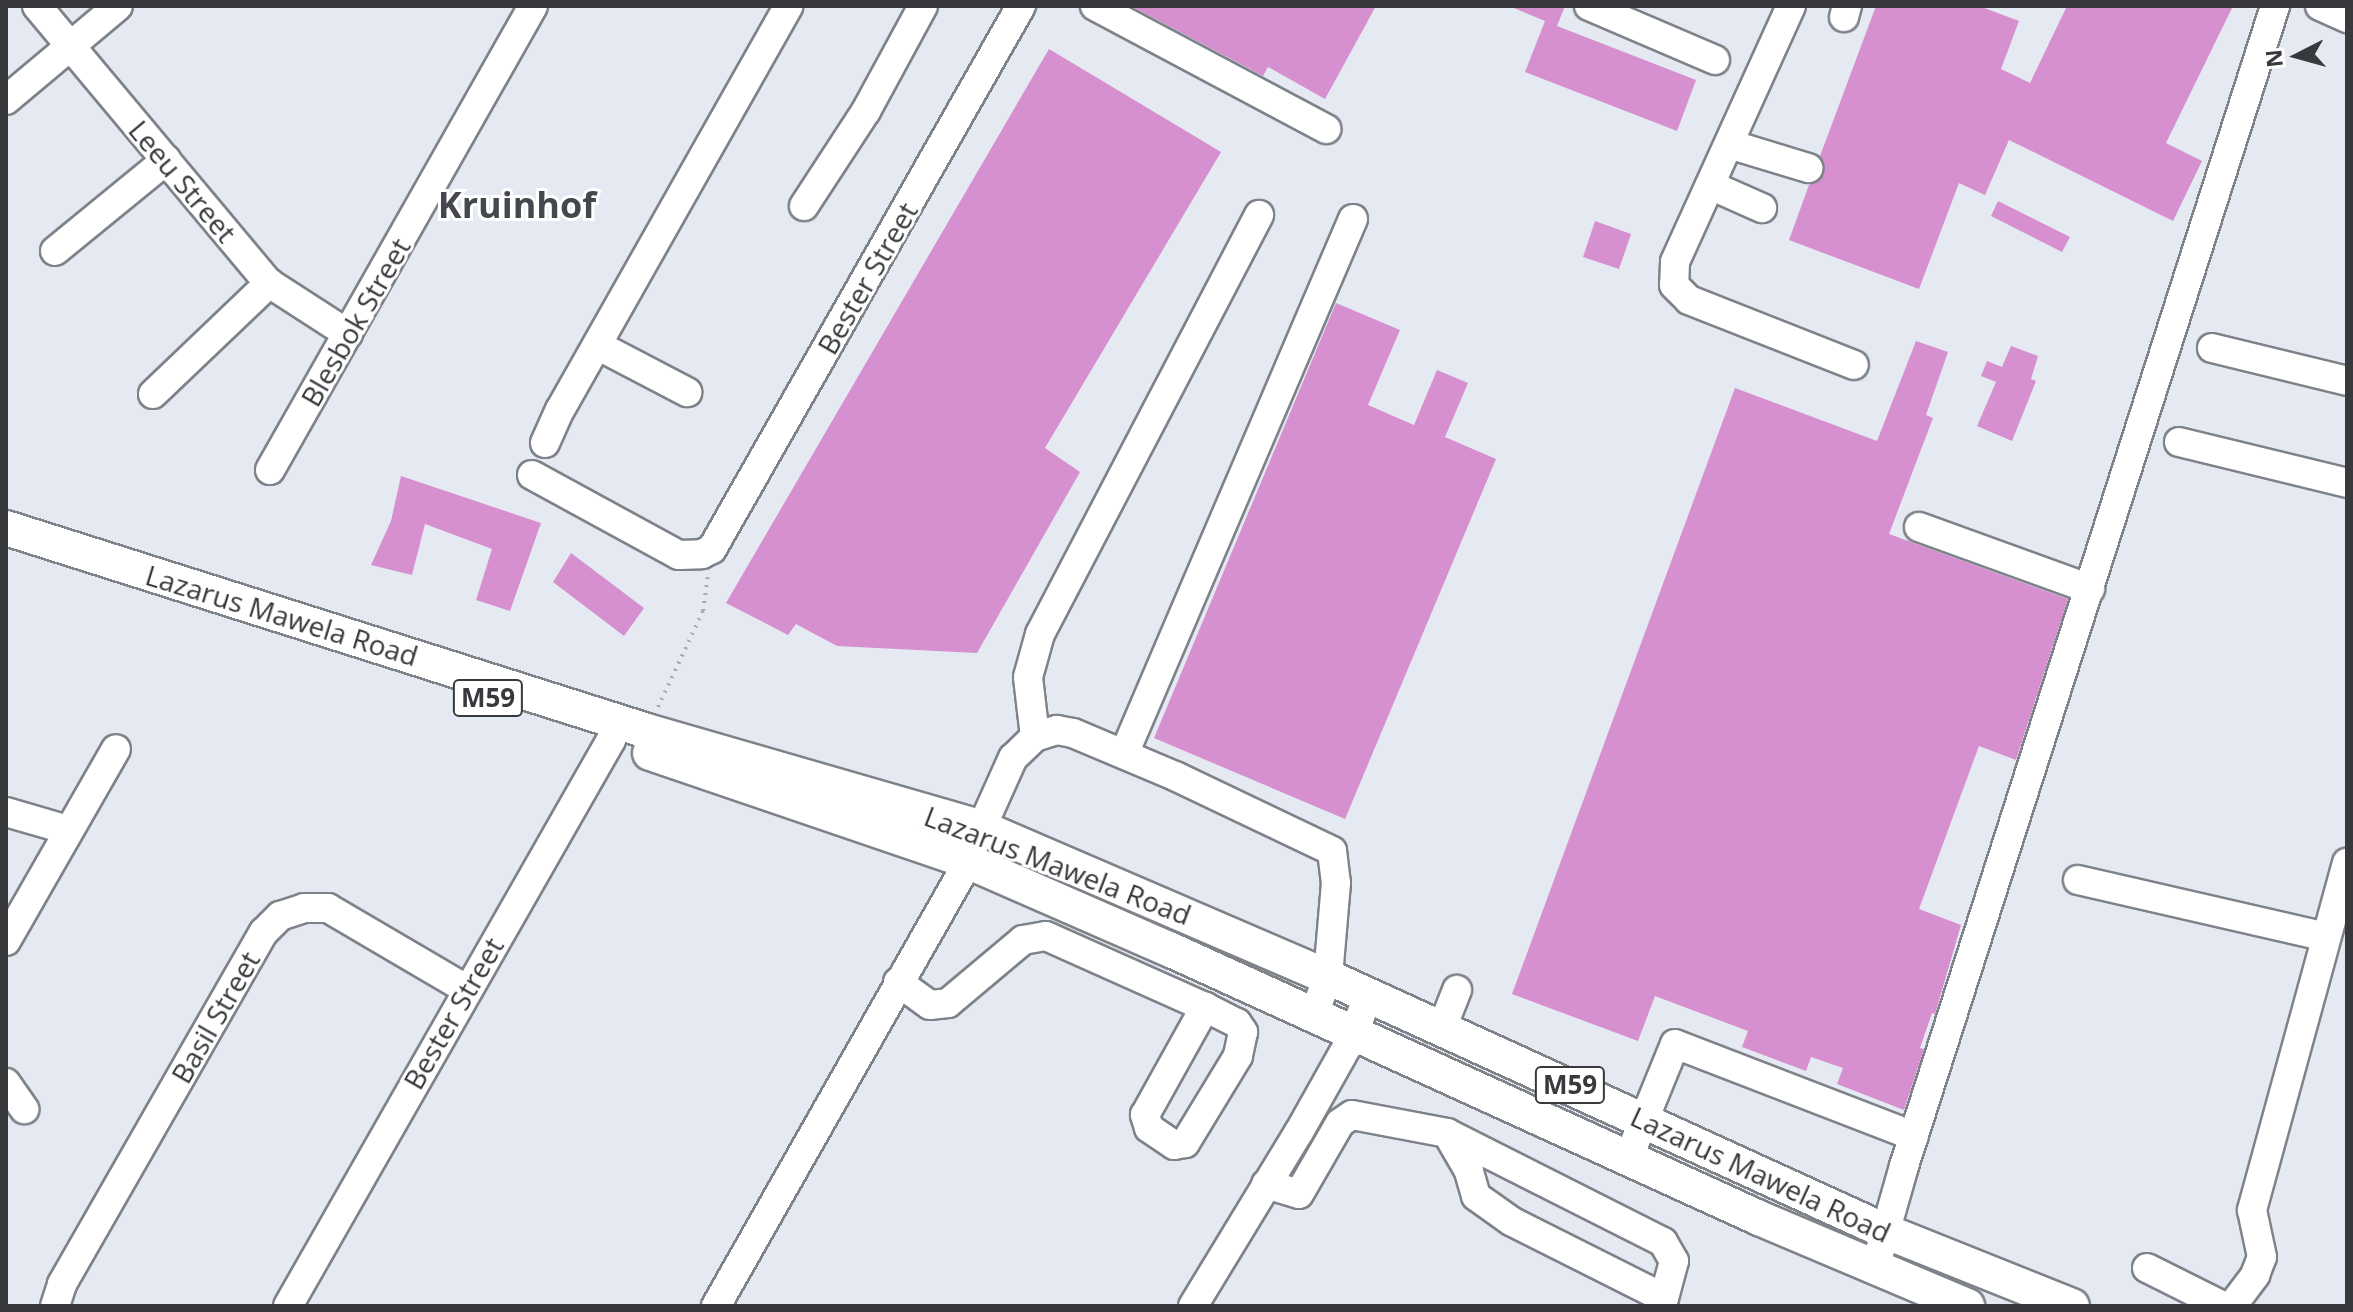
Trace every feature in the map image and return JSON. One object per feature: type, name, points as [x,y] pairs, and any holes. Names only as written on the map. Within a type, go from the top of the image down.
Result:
[{"type":"main road","name":"Lazarus Mawela Road","points":[[6,528],[625,731],[967,861],[1628,1159],[1967,1306]]},
{"type":"main road","name":"Lazarus Mawela Road","points":[[6,545],[459,688],[982,828],[1328,977],[1887,1232],[2072,1306]]},
{"type":"street","name":"Leeu Street","points":[[37,6],[269,283],[348,334]]},
{"type":"street","points":[[6,100],[118,6]]},
{"type":"street","name":"Blesbok Street","points":[[270,470],[533,6]]},
{"type":"street","points":[[545,443],[789,6]]},
{"type":"street","points":[[804,206],[866,111],[923,6]]},
{"type":"street","name":"Bester Street","points":[[712,549],[1021,6]]},
{"type":"street","points":[[1095,6],[1326,129]]},
{"type":"street","points":[[1589,6],[1653,18],[1715,60]]},
{"type":"street","points":[[1791,6],[1675,262],[1674,285],[1689,300],[1854,365]]},
{"type":"street","points":[[1875,1268],[1914,1136],[2275,6]]},
{"type":"street","points":[[2320,6],[2347,18]]},
{"type":"street","points":[[1729,144],[1808,168]]},
{"type":"street","points":[[55,251],[166,160]]},
{"type":"street","points":[[1710,185],[1762,208]]},
{"type":"street","points":[[1035,737],[1028,677],[1040,634],[1259,215]]},
{"type":"street","points":[[1124,754],[1353,219]]},
{"type":"street","points":[[153,394],[269,283]]},
{"type":"street","points":[[597,345],[687,392]]},
{"type":"street","points":[[2212,348],[2347,381]]},
{"type":"street","points":[[2179,442],[2347,483]]},
{"type":"street","points":[[532,475],[679,555],[702,554],[712,549]]},
{"type":"street","points":[[1919,527],[2090,589]]},
{"type":"street","points":[[716,1306],[967,861],[1013,758],[1035,737],[1057,730],[1073,733],[1332,851],[1336,883],[1328,977],[1313,1016]]},
{"type":"street","name":"Bester Street","points":[[288,1306],[466,989],[625,731]]},
{"type":"street","points":[[6,941],[116,749]]},
{"type":"street","points":[[6,812],[68,830]]},
{"type":"street","points":[[2232,1306],[2255,1275],[2262,1257],[2252,1210],[2347,863]]},
{"type":"street","points":[[2078,880],[2326,937]]},
{"type":"street","name":"Basil Street","points":[[55,1306],[62,1284],[264,932],[280,916],[304,908],[328,908],[466,989]]},
{"type":"street","points":[[898,982],[930,1005],[948,1003],[1023,940],[1046,936],[1205,1007],[1237,1023],[1243,1032],[1238,1056],[1185,1143],[1174,1145],[1159,1138],[1149,1128],[1145,1115],[1205,1007]]},
{"type":"street","points":[[1442,1028],[1457,990]]},
{"type":"street","points":[[1193,1306],[1299,1132],[1354,1034],[1368,995]]},
{"type":"street","points":[[1628,1159],[1675,1044],[1914,1136]]},
{"type":"street","points":[[6,1083],[24,1109]]},
{"type":"street","points":[[1266,1184],[1299,1194],[1340,1123],[1352,1115],[1447,1133],[1663,1242],[1674,1261],[1664,1298],[1511,1221],[1476,1196],[1469,1171],[1447,1133]]},
{"type":"street","points":[[2147,1268],[2223,1306]]},
{"type":"path","points":[[625,731],[703,611],[712,549]]},
{"type":"building","points":[[1131,6],[1376,6],[1325,99],[1268,67],[1263,76]]},
{"type":"building","points":[[1509,6],[1565,6],[1557,26],[1696,80],[1677,131],[1525,72],[1545,21]]},
{"type":"building","points":[[1876,6],[1979,6],[2019,21],[2001,69],[2030,83],[2067,6],[2233,6],[2166,143],[2202,161],[2173,221],[2009,140],[1985,195],[1959,183],[1919,289],[1789,240],[1809,185],[1824,174],[1820,156]]},
{"type":"building","points":[[1049,49],[1221,152],[1045,448],[1080,472],[977,653],[837,646],[796,624],[788,635],[726,603]]},
{"type":"building","points":[[1998,201],[2070,237],[2062,252],[1991,216]]},
{"type":"building","points":[[1595,221],[1631,234],[1619,269],[1583,257]]},
{"type":"building","points":[[1336,303],[1400,330],[1368,405],[1414,425],[1437,370],[1468,383],[1445,437],[1496,459],[1345,819],[1154,738]]},
{"type":"building","points":[[1916,341],[1948,352],[1926,415],[1933,418],[1889,534],[2068,599],[2016,760],[1979,746],[1919,909],[1961,925],[1935,1014],[1932,1013],[1920,1048],[1924,1049],[1904,1110],[1837,1084],[1843,1068],[1811,1057],[1806,1071],[1742,1047],[1748,1031],[1655,996],[1638,1041],[1512,994],[1735,388],[1877,441]]},
{"type":"building","points":[[2011,346],[2038,356],[2031,379],[2036,381],[2012,441],[1977,426],[1996,382],[1981,376],[1987,361],[2002,367]]},
{"type":"building","points":[[401,476],[541,523],[510,611],[476,600],[492,549],[425,524],[412,575],[371,565],[391,521]]},
{"type":"building","points":[[571,553],[644,608],[624,636],[553,582]]},
{"type":"district","name":"Kruinhof","points":[[517,205]]}]
